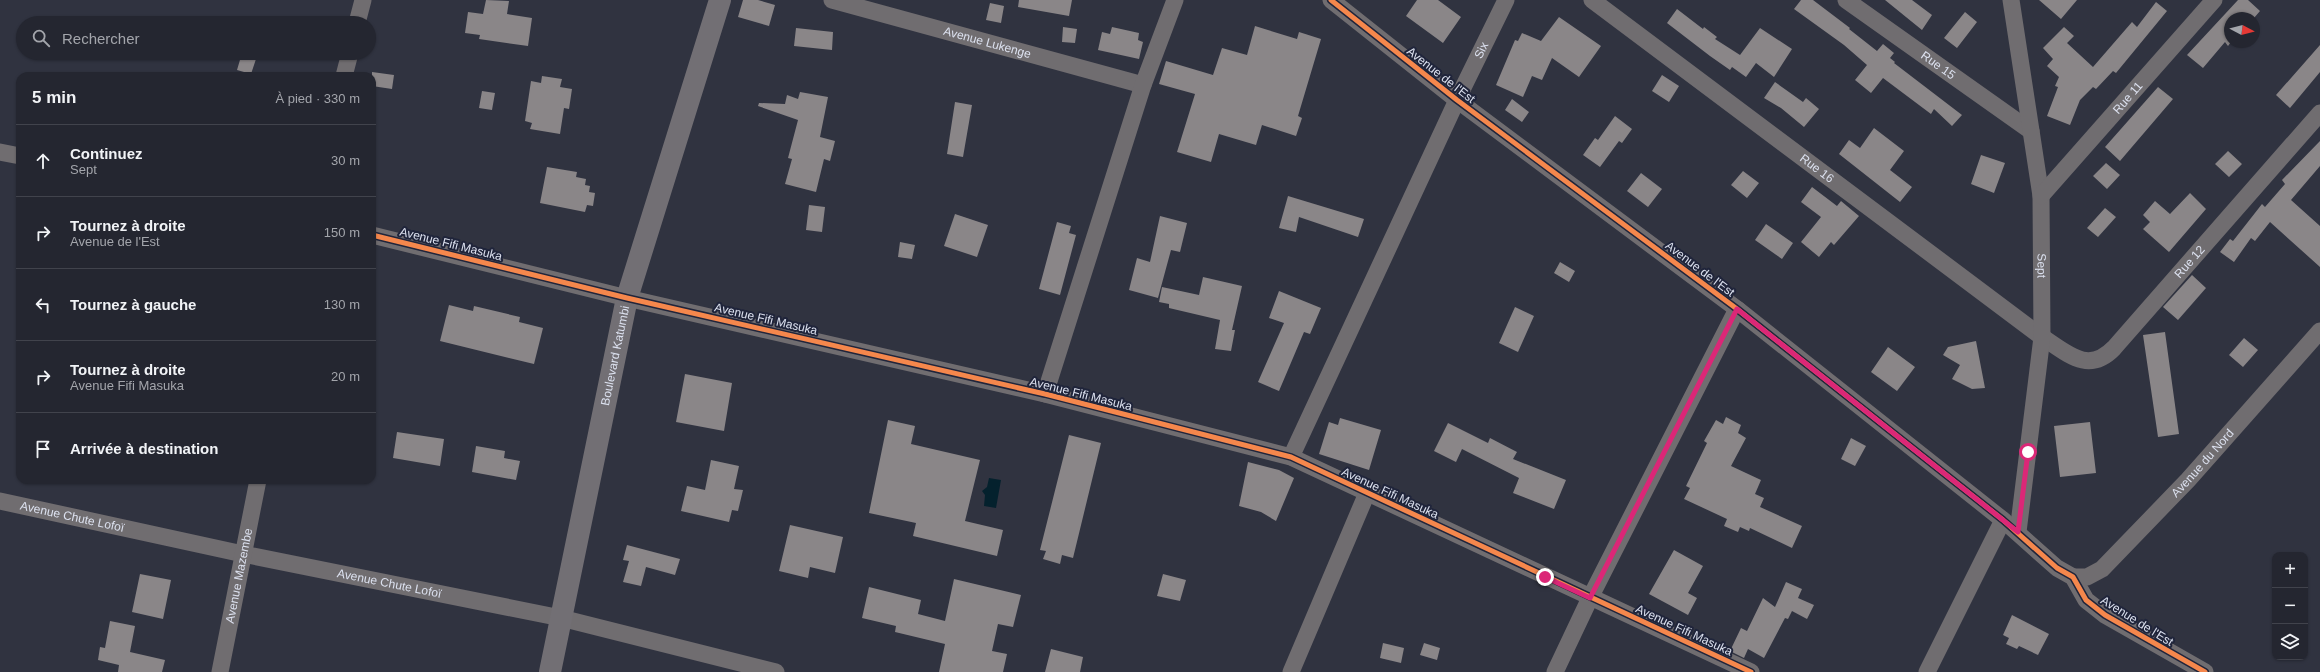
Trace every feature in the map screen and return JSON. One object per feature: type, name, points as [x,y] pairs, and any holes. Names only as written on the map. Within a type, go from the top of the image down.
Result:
[{"type":"street","points":[[359,16],[362,0]]},
{"type":"street","name":"Boulevard Katumbi","points":[[550,672],[627,298],[720,0]]},
{"type":"street","name":"Avenue Lukenge","points":[[832,0],[1143,85]]},
{"type":"street","points":[[1044,394],[1143,85],[1175,0]]},
{"type":"street","name":"Avenue de l'Est","points":[[1331,0],[1457,100],[1737,309],[2003,520],[2057,568],[2073,577],[2086,600],[2105,615],[2205,672]]},
{"type":"street","name":"Six","points":[[1291,457],[1457,100],[1506,0]]},
{"type":"street","name":"Rue 16","points":[[1592,0],[2042,337]]},
{"type":"street","name":"Rue 15","points":[[1846,0],[2031,131]]},
{"type":"street","name":"Sept","points":[[2011,0],[2041,196],[2042,337],[2018,532]]},
{"type":"street","name":"Rue 11","points":[[2041,196],[2214,0]]},
{"type":"street","points":[[345,72],[348,60]]},
{"type":"street","name":"Rue 12","points":[[2042,337],[2075,358],[2085,362],[2106,357],[2320,113]]},
{"type":"street","points":[[0,152],[16,155]]},
{"type":"street","name":"Avenue Fifi Masuka","points":[[376,236],[627,298],[1044,394],[1291,457],[1751,672]]},
{"type":"street","points":[[1555,672],[1590,598],[1737,309]]},
{"type":"street","name":"Avenue du Nord","points":[[2073,577],[2086,577],[2102,569],[2188,480],[2320,331]]},
{"type":"street","name":"Avenue Mazembe","points":[[220,672],[257,484]]},
{"type":"street","points":[[1290,672],[1367,493]]},
{"type":"street","name":"Avenue Chute Lofoï","points":[[0,501],[243,554],[561,618],[776,672]]},
{"type":"street","points":[[1927,672],[2003,520]]},
{"type":"water","points":[[989,478],[1001,480],[996,508],[984,506],[985,495],[982,491],[987,487]]},
{"type":"building","points":[[486,0],[509,1],[507,14],[532,18],[528,46],[479,39],[480,35],[465,33],[468,12],[483,14]]},
{"type":"building","points":[[743,0],[758,0],[775,5],[769,26],[738,17]]},
{"type":"building","points":[[1019,0],[1072,0],[1069,16],[1018,7]]},
{"type":"building","points":[[1417,0],[1438,0],[1461,17],[1443,43],[1406,16]]},
{"type":"building","points":[[1801,0],[1813,0],[1877,51],[1883,44],[1894,53],[1890,58],[1895,62],[1894,63],[1962,115],[1952,126],[1934,109],[1931,114],[1883,78],[1871,93],[1855,80],[1867,65],[1844,45],[1794,9]]},
{"type":"building","points":[[1885,0],[1912,0],[1932,15],[1922,30]]},
{"type":"building","points":[[2039,0],[2077,0],[2061,19]]},
{"type":"building","points":[[2238,0],[2248,0],[2260,11],[2259,12],[2227,12]]},
{"type":"building","points":[[2156,2],[2167,11],[2116,73],[2113,71],[2096,89],[2093,87],[2080,100],[2070,125],[2047,116],[2058,87],[2055,86],[2059,77],[2047,66],[2053,59],[2043,48],[2064,27],[2074,36],[2067,43],[2093,67],[2132,22],[2137,27]]},
{"type":"building","points":[[990,3],[1004,6],[1001,23],[986,20]]},
{"type":"building","points":[[1677,9],[1703,29],[1704,27],[1717,37],[1715,39],[1740,55],[1760,28],[1792,49],[1774,77],[1756,63],[1746,77],[1732,67],[1730,70],[1667,23]]},
{"type":"building","points":[[1965,12],[1977,22],[1957,48],[1944,38]]},
{"type":"building","points":[[2224,15],[2224,43],[2203,68],[2187,55]]},
{"type":"building","points":[[1559,17],[1601,46],[1579,77],[1552,58],[1542,80],[1532,76],[1523,97],[1496,85],[1515,40],[1518,41],[1522,33],[1541,41]]},
{"type":"building","points":[[1255,26],[1297,39],[1299,32],[1321,39],[1298,116],[1302,118],[1296,136],[1262,125],[1256,145],[1219,134],[1211,162],[1177,152],[1195,94],[1159,84],[1166,61],[1213,75],[1222,48],[1247,55]]},
{"type":"building","points":[[1063,27],[1077,29],[1075,43],[1062,42]]},
{"type":"building","points":[[1112,27],[1139,33],[1138,40],[1143,42],[1139,59],[1098,50],[1102,32],[1110,34]]},
{"type":"building","points":[[796,28],[833,32],[832,50],[794,46]]},
{"type":"building","points":[[2320,45],[2320,72],[2290,108],[2276,95]]},
{"type":"building","points":[[240,60],[256,60],[252,72],[237,70]]},
{"type":"building","points":[[376,73],[394,75],[392,89],[376,87]]},
{"type":"building","points":[[1662,75],[1679,86],[1669,102],[1652,91]]},
{"type":"building","points":[[542,76],[562,79],[560,87],[572,89],[569,109],[564,108],[560,134],[530,129],[532,123],[525,121],[531,81],[541,83]]},
{"type":"building","points":[[1775,82],[1803,102],[1806,98],[1819,109],[1804,127],[1781,108],[1764,98]]},
{"type":"building","points":[[2158,87],[2173,99],[2120,161],[2105,147]]},
{"type":"building","points":[[482,91],[495,93],[492,110],[479,108]]},
{"type":"building","points":[[800,92],[828,97],[820,137],[835,141],[830,161],[824,159],[816,192],[785,184],[792,159],[788,158],[798,120],[758,106],[759,103],[785,104],[787,95],[798,99]]},
{"type":"building","points":[[1512,99],[1529,112],[1522,122],[1505,110]]},
{"type":"building","points":[[955,102],[972,105],[963,157],[947,154]]},
{"type":"building","points":[[1615,116],[1632,129],[1622,143],[1619,141],[1600,167],[1583,155],[1595,138],[1598,140]]},
{"type":"building","points":[[1874,128],[1904,151],[1890,170],[1912,187],[1900,202],[1839,154],[1849,140],[1860,148]]},
{"type":"building","points":[[2320,141],[2320,166],[2291,200],[2320,226],[2320,267],[2270,222],[2255,241],[2251,238],[2234,262],[2220,252],[2230,239],[2233,241],[2262,204],[2265,207],[2285,184],[2282,180]]},
{"type":"building","points":[[2228,151],[2242,164],[2229,177],[2215,164]]},
{"type":"building","points":[[1981,155],[2005,163],[1994,193],[1971,184]]},
{"type":"building","points":[[2106,163],[2120,175],[2107,189],[2093,176]]},
{"type":"building","points":[[547,167],[577,172],[576,177],[586,179],[585,185],[590,186],[589,192],[595,193],[593,206],[587,205],[585,212],[540,203]]},
{"type":"building","points":[[1743,171],[1759,183],[1747,198],[1731,185]]},
{"type":"building","points":[[1641,173],[1662,189],[1648,207],[1627,191]]},
{"type":"building","points":[[1812,187],[1837,206],[1841,201],[1859,216],[1834,245],[1831,242],[1819,257],[1801,242],[1821,217],[1801,202]]},
{"type":"building","points":[[2190,193],[2206,209],[2169,252],[2143,229],[2150,222],[2143,215],[2155,201],[2170,214]]},
{"type":"building","points":[[1288,196],[1364,219],[1358,237],[1299,217],[1296,232],[1279,228]]},
{"type":"building","points":[[809,205],[825,207],[822,232],[806,230]]},
{"type":"building","points":[[2105,208],[2116,217],[2098,237],[2087,228]]},
{"type":"building","points":[[955,214],[988,225],[977,257],[944,246]]},
{"type":"building","points":[[1160,216],[1187,223],[1180,252],[1171,250],[1158,298],[1129,290],[1137,258],[1150,262]]},
{"type":"building","points":[[1057,222],[1071,226],[1069,233],[1076,235],[1060,295],[1039,289]]},
{"type":"building","points":[[1766,224],[1793,243],[1782,259],[1755,240]]},
{"type":"building","points":[[900,242],[915,245],[912,259],[898,257]]},
{"type":"building","points":[[1560,262],[1575,271],[1569,282],[1554,273]]},
{"type":"building","points":[[2192,275],[2206,288],[2178,320],[2163,307]]},
{"type":"building","points":[[1203,277],[1242,286],[1232,330],[1235,330],[1231,351],[1215,349],[1220,320],[1169,308],[1169,304],[1159,302],[1162,287],[1199,295]]},
{"type":"building","points":[[1279,291],[1321,308],[1310,334],[1304,332],[1279,391],[1258,382],[1284,323],[1269,318]]},
{"type":"building","points":[[449,305],[473,311],[474,306],[520,317],[519,322],[543,328],[534,364],[440,341]]},
{"type":"building","points":[[1515,307],[1534,316],[1518,352],[1499,343]]},
{"type":"building","points":[[2165,332],[2179,434],[2158,437],[2143,335]]},
{"type":"building","points":[[2244,338],[2258,350],[2243,367],[2229,355]]},
{"type":"building","points":[[1976,341],[1985,388],[1972,389],[1952,379],[1960,365],[1943,355],[1948,347]]},
{"type":"building","points":[[1888,347],[1915,367],[1897,391],[1871,372]]},
{"type":"building","points":[[685,374],[732,383],[724,431],[676,422]]},
{"type":"building","points":[[1726,417],[1741,425],[1738,433],[1746,438],[1731,466],[1761,480],[1755,494],[1764,498],[1760,507],[1802,526],[1792,548],[1750,528],[1749,531],[1740,527],[1738,532],[1724,526],[1727,519],[1684,499],[1690,488],[1686,486],[1707,443],[1704,441],[1716,420],[1723,424]]},
{"type":"building","points":[[1340,418],[1381,430],[1369,470],[1319,454],[1329,422],[1338,425]]},
{"type":"building","points":[[888,420],[915,426],[911,444],[980,460],[965,521],[1003,530],[997,556],[913,536],[916,523],[869,513]]},
{"type":"building","points":[[2090,422],[2096,473],[2060,477],[2054,426]]},
{"type":"building","points":[[1448,423],[1488,443],[1490,438],[1517,452],[1513,459],[1566,480],[1554,509],[1513,493],[1519,478],[1462,449],[1456,462],[1434,451]]},
{"type":"building","points":[[397,432],[444,439],[440,466],[393,458]]},
{"type":"building","points":[[1069,435],[1101,443],[1073,558],[1062,555],[1060,564],[1043,559],[1046,551],[1040,550]]},
{"type":"building","points":[[1851,438],[1866,446],[1855,466],[1841,459]]},
{"type":"building","points":[[476,446],[505,451],[504,458],[520,461],[516,480],[472,472]]},
{"type":"building","points":[[711,460],[739,466],[734,489],[743,490],[738,511],[732,510],[729,522],[681,511],[687,486],[705,490]]},
{"type":"building","points":[[1248,462],[1279,470],[1294,478],[1276,521],[1261,512],[1239,506]]},
{"type":"building","points":[[790,525],[843,537],[835,573],[810,567],[808,578],[779,571]]},
{"type":"building","points":[[627,545],[680,559],[675,575],[646,567],[641,586],[623,582],[629,561],[623,560]]},
{"type":"building","points":[[1674,550],[1703,566],[1688,593],[1697,598],[1688,615],[1649,594]]},
{"type":"building","points":[[140,574],[171,580],[163,619],[132,612]]},
{"type":"building","points":[[1163,574],[1186,580],[1180,601],[1157,596]]},
{"type":"building","points":[[954,579],[1021,595],[1013,627],[998,624],[992,651],[1007,654],[1003,672],[939,672],[945,644],[895,632],[896,626],[862,618],[869,587],[921,600],[918,614],[945,621]]},
{"type":"building","points":[[1786,582],[1802,589],[1798,598],[1814,605],[1807,619],[1792,611],[1788,619],[1785,618],[1764,658],[1748,649],[1744,658],[1730,651],[1741,628],[1747,631],[1763,598],[1775,607]]},
{"type":"building","points":[[2012,615],[2049,634],[2038,655],[2019,646],[2017,649],[2006,644],[2009,638],[2003,635]]},
{"type":"building","points":[[110,621],[135,626],[130,652],[165,660],[162,672],[118,672],[119,665],[98,660],[100,647],[105,648]]},
{"type":"building","points":[[1383,643],[1404,648],[1401,663],[1380,658]]},
{"type":"building","points":[[1424,643],[1440,648],[1437,660],[1420,655]]},
{"type":"building","points":[[1051,649],[1083,657],[1080,672],[1045,672]]},
{"type":"cycle path","points":[[1331,0],[1457,100],[1737,309],[2003,520],[2057,568],[2073,577],[2086,600],[2105,615],[2205,672]]},
{"type":"cycle path","points":[[376,236],[627,298],[1045,394],[1291,457],[1751,672]]},
{"type":"route","points":[[1545,577],[1590,598],[1737,309],[2018,532],[2028,452]]}]
